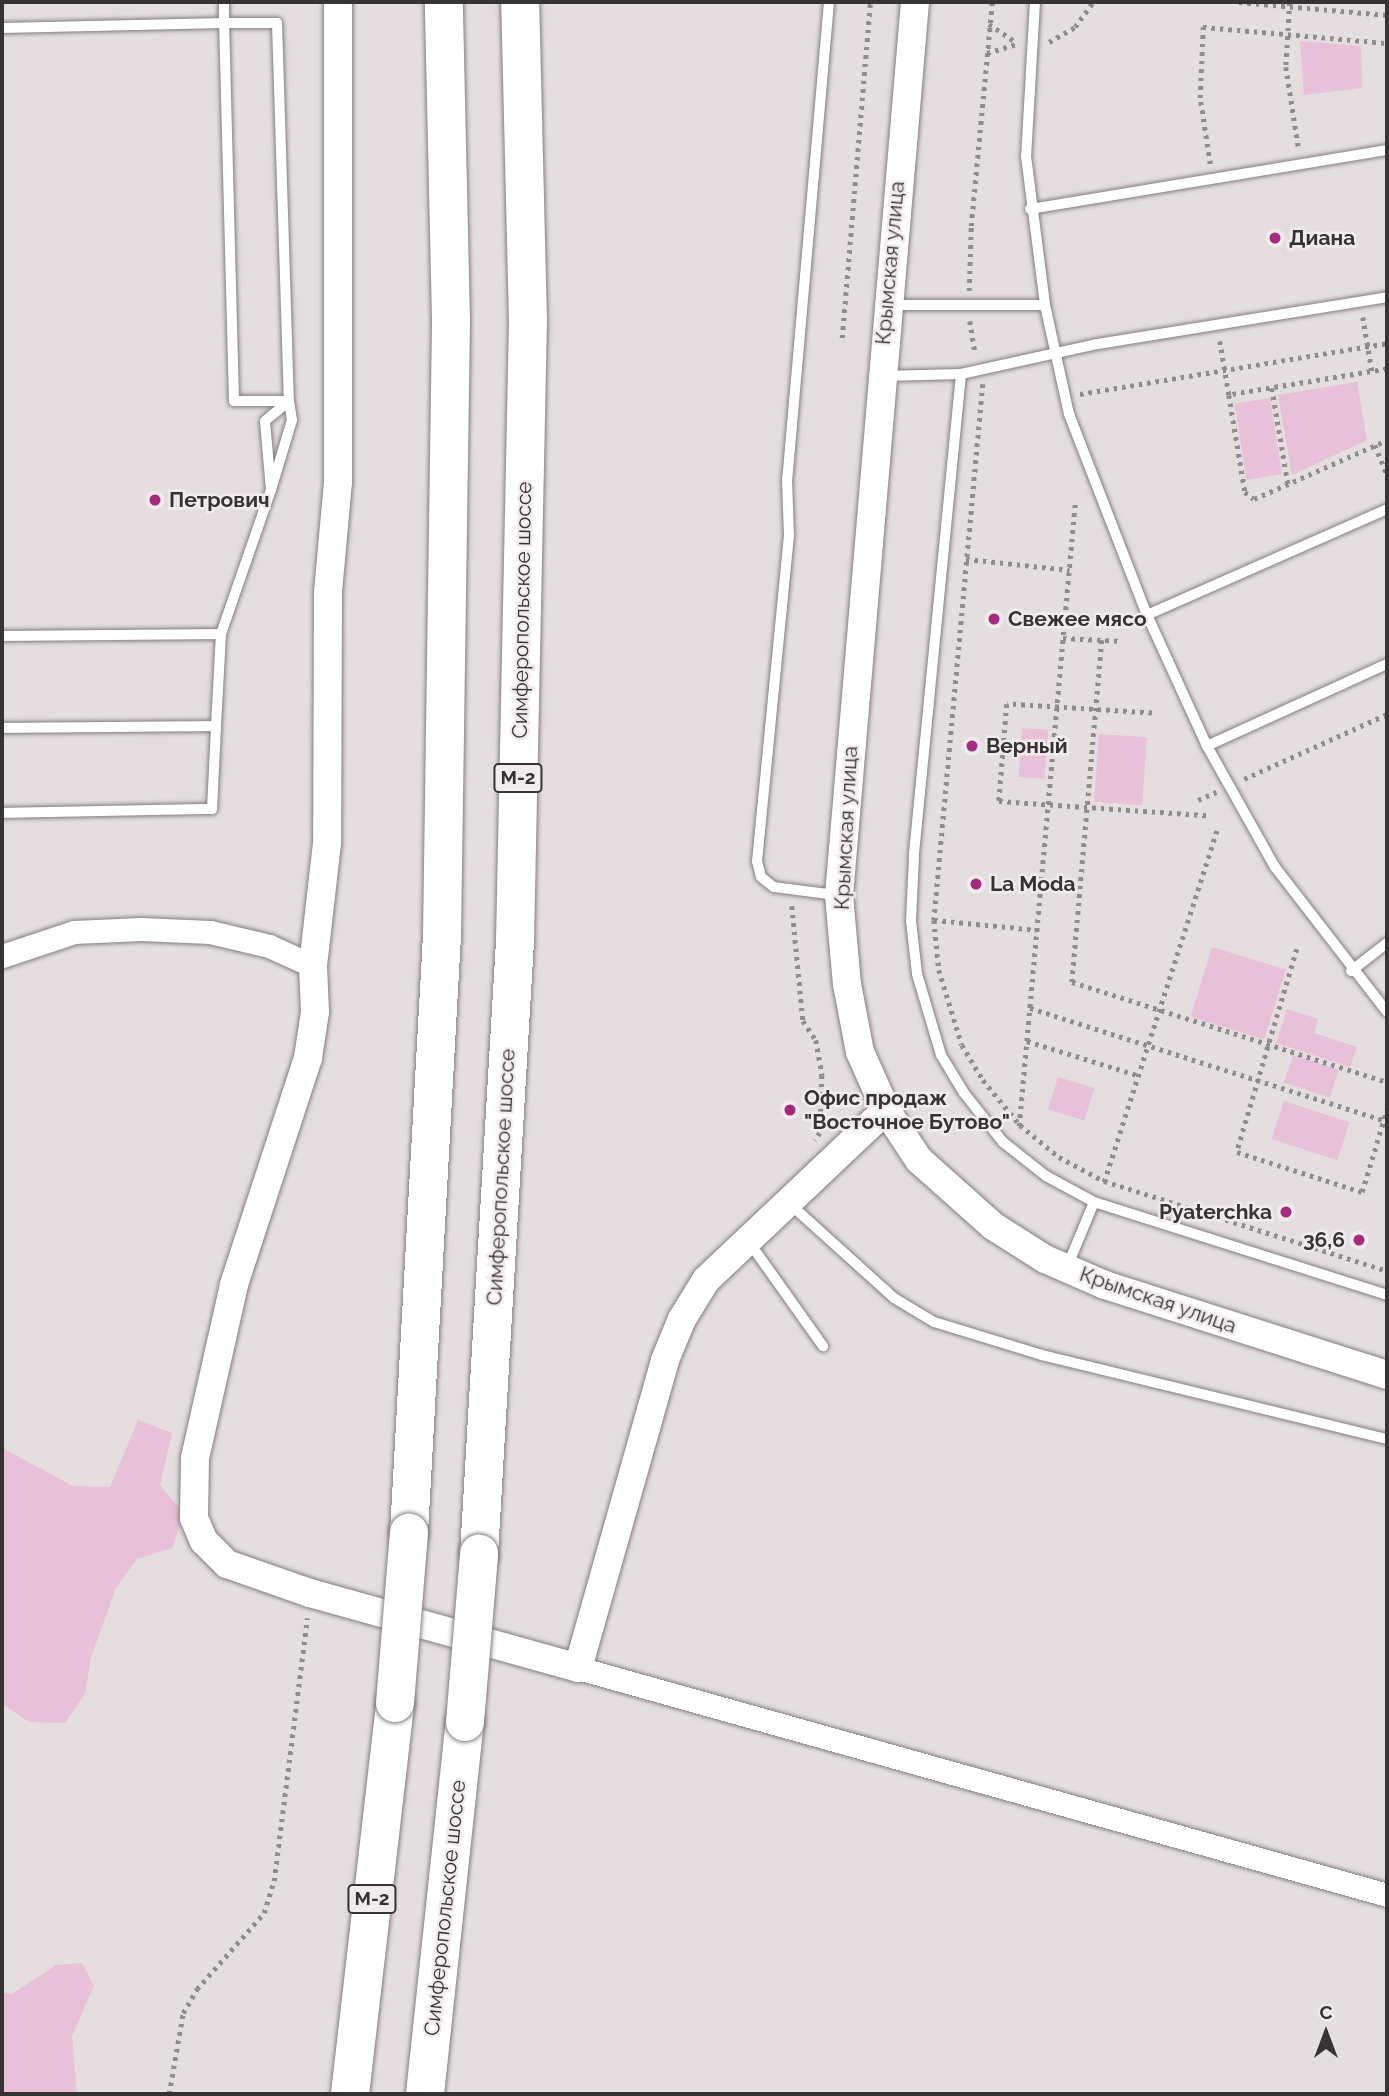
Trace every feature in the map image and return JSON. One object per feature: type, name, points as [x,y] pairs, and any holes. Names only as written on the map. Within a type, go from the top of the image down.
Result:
[{"type":"highway","name":"М-2","points":[[350,2094],[395,1703],[409,1533],[442,935],[451,320],[444,2]]},
{"type":"highway","name":"Симферопольское шоссе","points":[[425,2094],[479,1554],[515,941],[528,322],[520,2]]},
{"type":"street","points":[[338,2],[338,482],[328,592],[327,843],[313,966],[315,1012],[308,1058],[234,1285],[195,1458],[192,1491],[194,1518],[204,1541],[228,1564],[310,1593],[1387,1895]]},
{"type":"street","name":"Крымская улица","points":[[915,2],[886,305],[839,895],[847,984],[860,1052],[886,1110],[919,1160],[957,1198],[993,1226],[1066,1268],[1105,1285],[1387,1375]]},
{"type":"street","points":[[2,956],[74,932],[141,929],[210,932],[270,946],[313,966]]},
{"type":"street","points":[[578,1668],[669,1350],[706,1280],[886,1110]]},
{"type":"lane","points":[[224,2],[234,401],[289,401]]},
{"type":"lane","points":[[829,2],[788,479],[789,535],[757,862],[761,877],[791,891],[839,895]]},
{"type":"lane","points":[[1035,2],[1026,156],[1030,209],[1045,305],[1066,396],[1147,615],[1207,746],[1275,867],[1352,971],[1387,1012]]},
{"type":"lane","points":[[2,28],[276,23],[289,401],[292,420],[271,490],[221,634],[212,809],[2,813]]},
{"type":"lane","points":[[1030,209],[1387,150]]},
{"type":"lane","points":[[880,376],[961,374],[1057,356],[1098,344],[1387,297]]},
{"type":"lane","points":[[886,305],[1045,305]]},
{"type":"lane","points":[[961,374],[911,920],[917,974],[941,1055],[964,1093],[1003,1142],[1046,1176],[1094,1202],[1387,1295]]},
{"type":"lane","points":[[271,490],[265,421],[289,401]]},
{"type":"lane","points":[[1147,615],[1387,509]]},
{"type":"lane","points":[[2,636],[221,634]]},
{"type":"lane","points":[[1207,746],[1387,664]]},
{"type":"lane","points":[[2,728],[216,726]]},
{"type":"lane","points":[[1352,971],[1387,943]]},
{"type":"lane","points":[[1066,1268],[1094,1202]]},
{"type":"lane","points":[[789,1203],[894,1298],[934,1322],[1042,1355],[1387,1439]]},
{"type":"lane","points":[[749,1242],[823,1346]]},
{"type":"path","points":[[842,338],[870,2]]},
{"type":"path","points":[[992,2],[971,226],[969,305],[972,343],[985,370],[934,920],[939,970],[962,1045],[982,1080],[1020,1125],[1059,1157],[1104,1181],[1387,1271]]},
{"type":"path","points":[[1239,2],[1290,4],[1387,15]]},
{"type":"path","points":[[1290,4],[1287,34],[1290,102],[1302,164]]},
{"type":"path","points":[[989,24],[1016,43]]},
{"type":"path","points":[[1212,179],[1200,98],[1203,27],[1387,43]]},
{"type":"path","points":[[1361,301],[1372,371]]},
{"type":"path","points":[[1217,325],[1245,492],[1254,499],[1387,440]]},
{"type":"path","points":[[1066,396],[1387,343]]},
{"type":"path","points":[[1228,395],[1387,369]]},
{"type":"path","points":[[1272,388],[1289,484]]},
{"type":"path","points":[[1375,445],[1387,474]]},
{"type":"path","points":[[1003,1142],[1020,1125],[1075,503]]},
{"type":"path","points":[[966,559],[1069,570]]},
{"type":"path","points":[[1063,638],[1122,641]]},
{"type":"path","points":[[1102,640],[1072,982],[1387,1082]]},
{"type":"path","points":[[1152,713],[1007,704],[999,801],[1207,815]]},
{"type":"path","points":[[1198,800],[1387,714]]},
{"type":"path","points":[[1094,1202],[1104,1181],[1150,1046],[1217,831]]},
{"type":"path","points":[[791,891],[803,1021],[816,1040],[822,1075],[820,1133],[813,1142]]},
{"type":"path","points":[[934,920],[1037,930]]},
{"type":"path","points":[[1297,949],[1237,1152],[1362,1192],[1386,1121],[1387,1108]]},
{"type":"path","points":[[1030,1008],[1386,1121]]},
{"type":"path","points":[[1027,1041],[1140,1076]]},
{"type":"path","points":[[169,2094],[183,2014],[197,1989],[264,1913],[274,1881],[310,1593]]},
{"type":"shaded area","points":[[1300,41],[1361,46],[1362,88],[1304,95]]},
{"type":"shaded area","points":[[1357,382],[1367,440],[1292,475],[1278,395]]},
{"type":"shaded area","points":[[1270,398],[1282,474],[1246,480],[1234,404]]},
{"type":"shaded area","points":[[1022,728],[1048,730],[1045,779],[1019,777]]},
{"type":"shaded area","points":[[1099,734],[1147,737],[1142,805],[1094,802]]},
{"type":"shaded area","points":[[1212,947],[1286,970],[1264,1039],[1191,1017]]},
{"type":"shaded area","points":[[1287,1009],[1318,1019],[1314,1033],[1357,1047],[1350,1067],[1276,1043]]},
{"type":"shaded area","points":[[1293,1055],[1339,1070],[1330,1097],[1284,1083]]},
{"type":"shaded area","points":[[1058,1077],[1094,1088],[1084,1121],[1048,1110]]},
{"type":"shaded area","points":[[1284,1101],[1350,1122],[1337,1160],[1272,1139]]},
{"type":"shaded area","points":[[138,1420],[172,1433],[160,1485],[184,1514],[172,1548],[137,1559],[116,1588],[91,1657],[85,1694],[65,1723],[29,1722],[2,1704],[2,1441],[6,1450],[73,1486],[110,1487]]},
{"type":"shaded area","points":[[82,1963],[94,1986],[72,2036],[77,2094],[2,2094],[2,1992],[12,1994],[56,1965]]},
{"type":"place","name":"Диана","points":[[1275,238]]},
{"type":"place","name":"Петрович","points":[[155,500]]},
{"type":"place","name":"Свежее мясо","points":[[994,619]]},
{"type":"place","name":"Верный","points":[[972,746]]},
{"type":"place","name":"La Moda","points":[[976,884]]},
{"type":"place","name":"Офис продаж \"Восточное Бутово\"","points":[[790,1110]]},
{"type":"place","name":"Pyaterchka","points":[[1286,1212]]},
{"type":"place","name":"36,6","points":[[1359,1240]]}]
